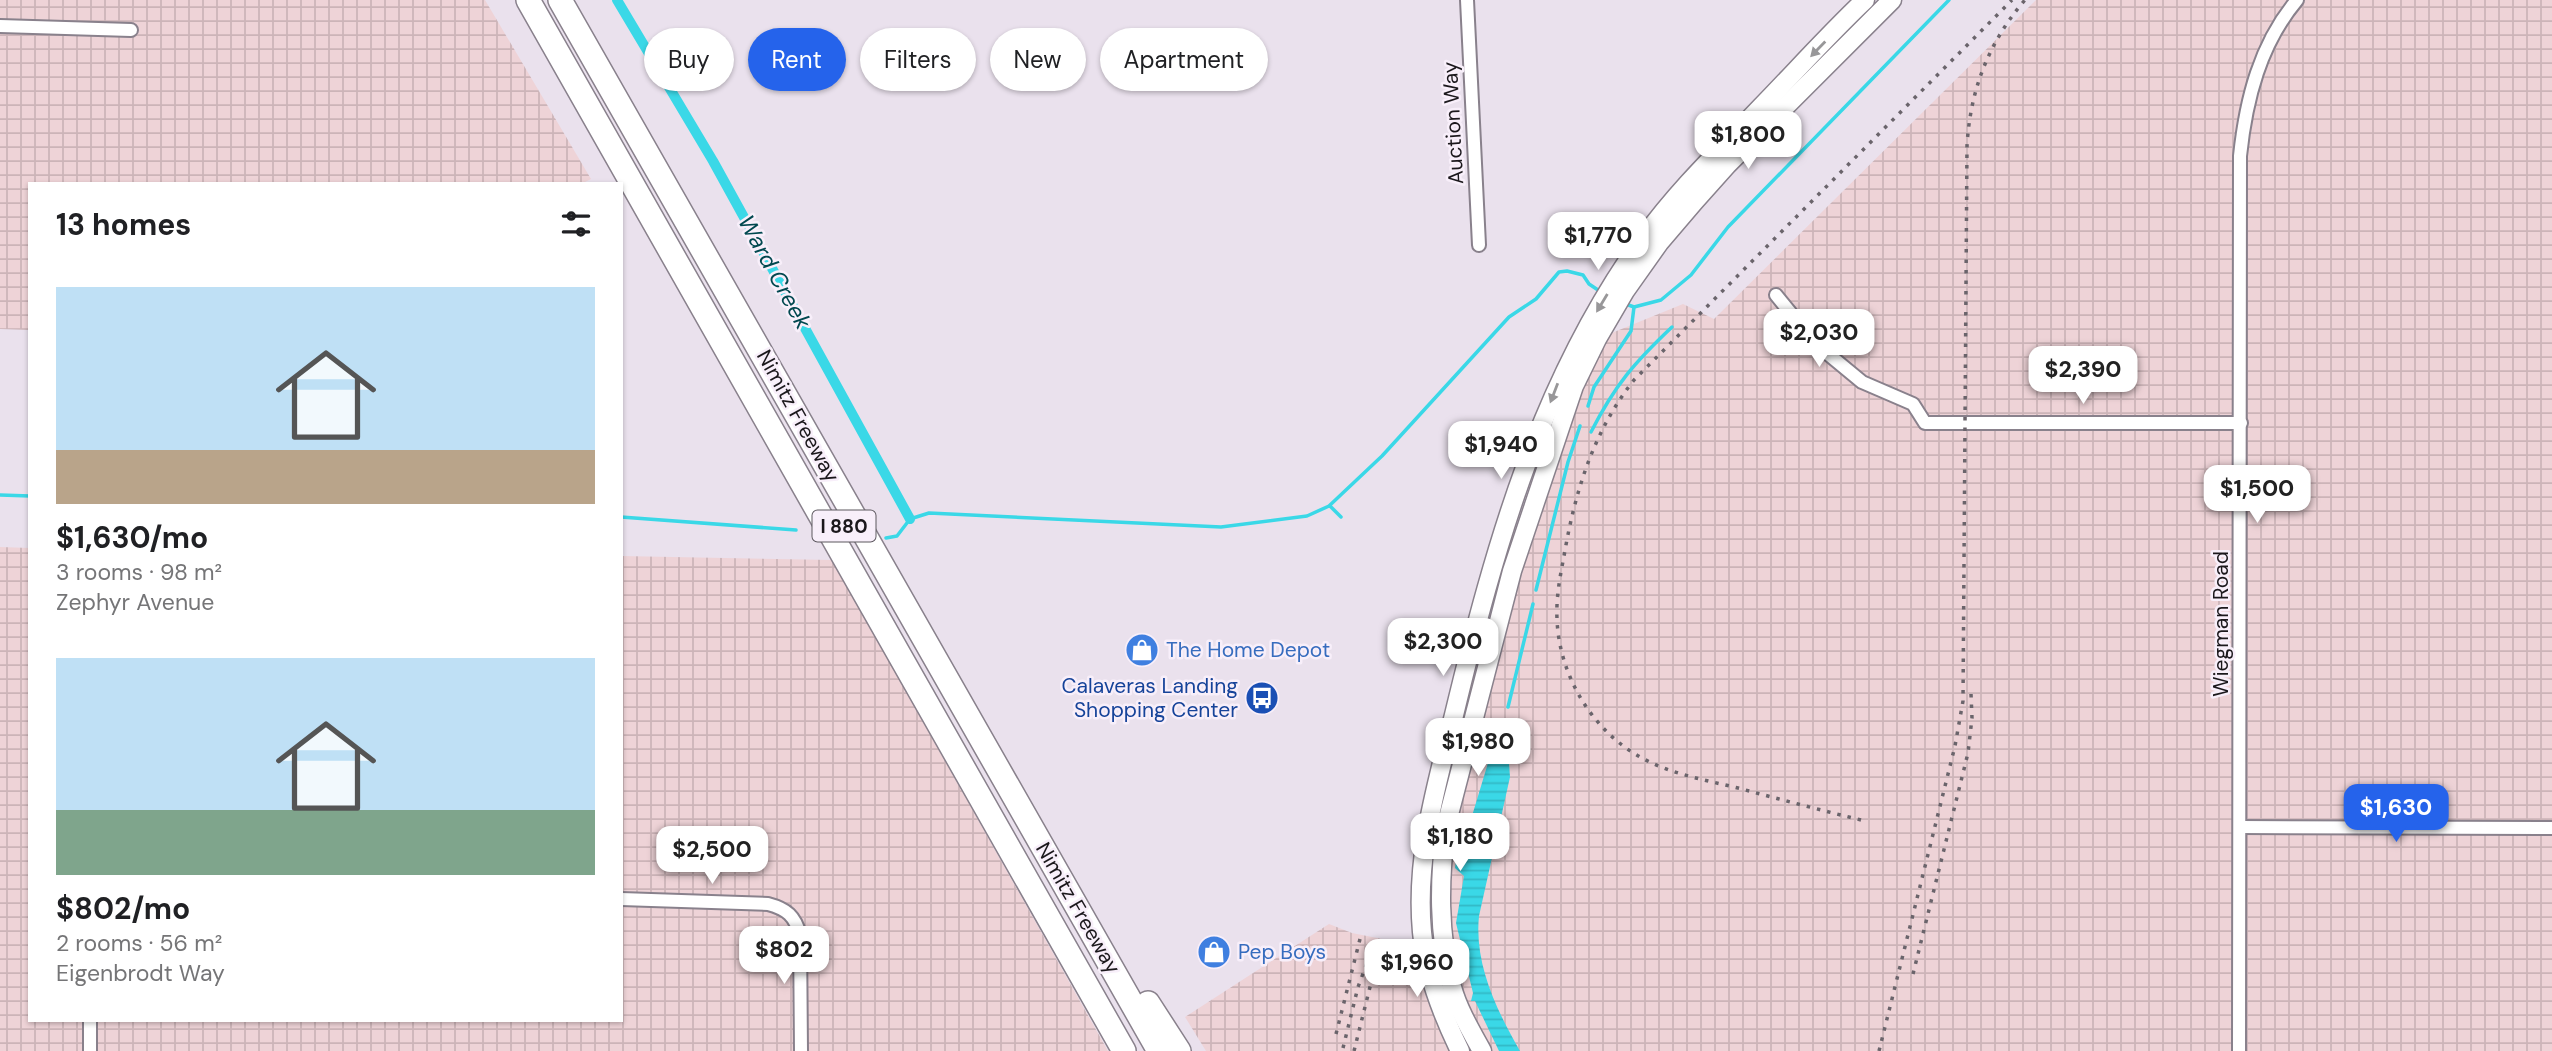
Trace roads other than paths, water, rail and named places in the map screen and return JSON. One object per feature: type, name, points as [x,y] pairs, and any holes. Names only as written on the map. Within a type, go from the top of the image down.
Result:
[{"type":"highway","points":[[512,0],[616,182]]},
{"type":"highway","name":"I 880","points":[[528,0],[1124,1051]]},
{"type":"highway","name":"I 880","points":[[545,0],[1142,1051]]},
{"type":"highway","name":"Nimitz Freeway","points":[[560,0],[1159,1051]]},
{"type":"highway","name":"Nimitz Freeway","points":[[623,195],[1108,1051]]},
{"type":"highway","points":[[1078,909],[1102,924],[1179,1051]]},
{"type":"main road","points":[[1653,239],[1892,0]]},
{"type":"main road","points":[[1460,1051],[1437,997],[1425,957],[1421,915],[1421,864],[1428,819],[1493,558],[1559,380],[1653,239],[1716,154],[1860,2]]},
{"type":"main road","points":[[1482,1051],[1452,988],[1441,920],[1441,867],[1446,826],[1512,572],[1591,335]]},
{"type":"main road","points":[[1493,558],[1512,572]]},
{"type":"street","name":"Auction Way","points":[[1466,0],[1479,245]]},
{"type":"street","name":"Wiegman Road","points":[[2239,1051],[2240,156],[2244,121],[2261,61],[2274,33],[2297,0]]},
{"type":"street","points":[[1860,2],[1873,19]]},
{"type":"street","points":[[0,26],[131,30]]},
{"type":"street","points":[[1776,295],[1816,344],[1863,382],[1913,404],[1925,424],[2241,423]]},
{"type":"street","points":[[2240,827],[2552,828]]},
{"type":"street","points":[[623,899],[768,904],[791,914],[800,934],[801,1051]]},
{"type":"street","points":[[90,1022],[90,1051]]},
{"type":"water","points":[[1495,752],[1509,763],[1510,777],[1479,916],[1478,934],[1489,986],[1520,1051],[1499,1051],[1475,1001],[1471,1001],[1473,993],[1456,923],[1464,876],[1455,868],[1461,826],[1472,816],[1491,753]]},
{"type":"waterway","name":"Ward Creek","points":[[617,0],[713,161],[910,519]]},
{"type":"waterway","points":[[1623,303],[1634,307],[1661,300],[1691,275],[1728,227],[1949,0]]},
{"type":"waterway","points":[[886,538],[897,536],[910,519],[929,513],[1221,527],[1307,516],[1329,506],[1382,456],[1509,317],[1536,299],[1559,272],[1583,275],[1589,284],[1601,292]]},
{"type":"waterway","points":[[1588,406],[1594,387],[1631,331],[1634,307]]},
{"type":"waterway","points":[[1591,432],[1626,375],[1672,327]]},
{"type":"waterway","points":[[1536,590],[1568,462],[1580,426]]},
{"type":"waterway","name":"Ward Creek","points":[[0,495],[28,496]]},
{"type":"waterway","points":[[1330,506],[1341,517]]},
{"type":"waterway","name":"Ward Creek","points":[[623,517],[796,530]]},
{"type":"waterway","points":[[1508,707],[1533,604]]},
{"type":"railway","points":[[1861,820],[1676,772],[1653,764],[1624,747],[1594,717],[1564,661],[1557,611],[1563,564],[1574,509],[1588,464],[1607,420],[1634,380],[2012,0]]},
{"type":"railway","points":[[1879,1051],[1955,746],[1963,701],[1969,126],[1983,68],[2001,33],[2025,0]]},
{"type":"railway","points":[[1913,974],[1968,753],[1972,718],[1971,694]]},
{"type":"railway","points":[[1336,1034],[1360,939]]},
{"type":"railway","points":[[1343,1048],[1358,987],[1376,939]]},
{"type":"railway","points":[[1354,1051],[1377,959]]},
{"type":"place","name":"The Home Depot","points":[[1142,650]]},
{"type":"place","name":"Calaveras Landing Shopping Center","points":[[1262,698]]},
{"type":"place","name":"Pep Boys","points":[[1214,952]]}]
